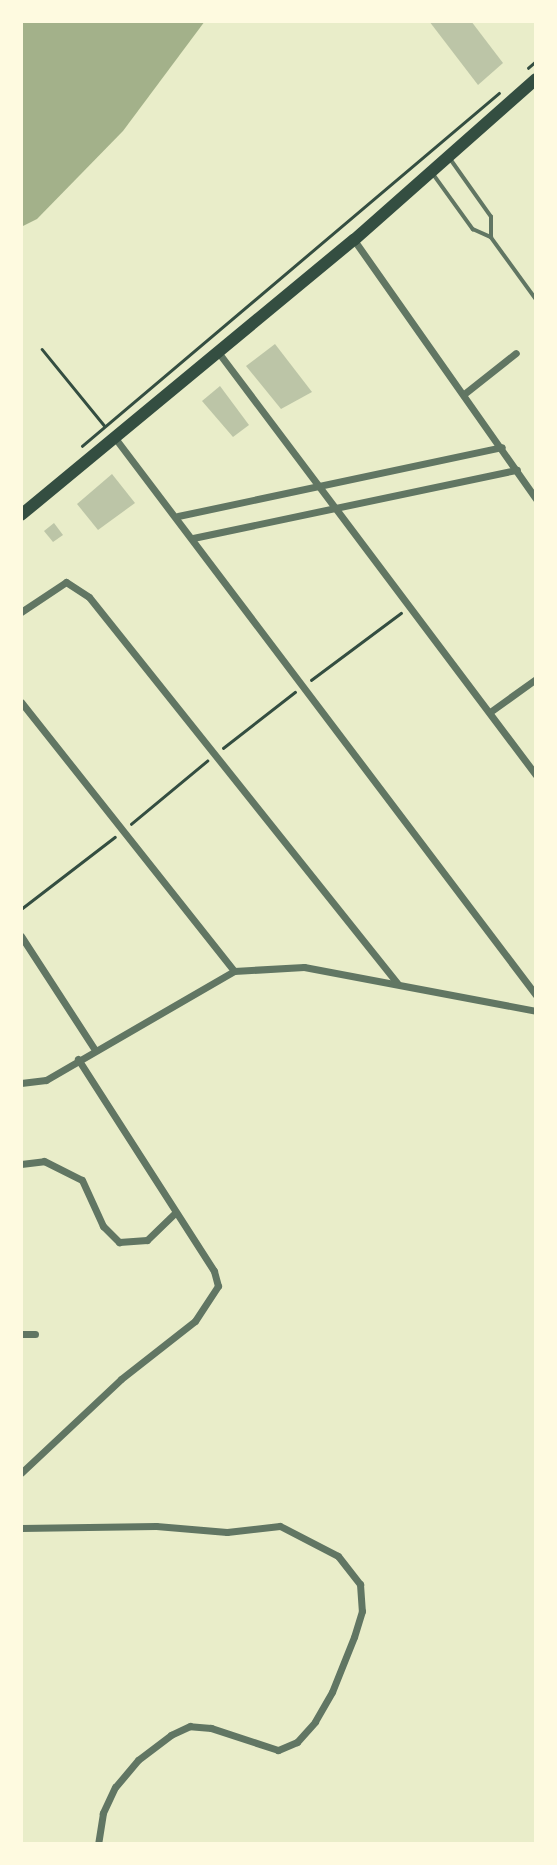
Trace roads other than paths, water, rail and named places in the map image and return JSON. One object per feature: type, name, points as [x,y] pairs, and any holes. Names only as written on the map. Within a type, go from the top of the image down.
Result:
[{"type":"main road","points":[[23,515],[217,351],[354,240],[446,154],[536,79]]},
{"type":"street","points":[[354,240],[536,499]]},
{"type":"street","points":[[217,351],[536,775]]},
{"type":"street","points":[[464,394],[516,353]]},
{"type":"street","points":[[115,438],[178,516],[536,995]]},
{"type":"street","points":[[178,516],[502,447]]},
{"type":"street","points":[[193,538],[517,470]]},
{"type":"street","points":[[21,612],[66,582],[89,597],[398,984]]},
{"type":"street","points":[[490,712],[536,680]]},
{"type":"street","points":[[21,702],[234,971]]},
{"type":"street","points":[[21,936],[95,1050]]},
{"type":"street","points":[[21,1083],[46,1080],[78,1059],[234,971],[304,967],[536,1011]]},
{"type":"street","points":[[21,1473],[212,1300],[218,1286],[214,1271],[174,1214],[78,1059]]},
{"type":"street","points":[[21,1164],[44,1161],[82,1180],[103,1226],[119,1242],[147,1240],[174,1214]]},
{"type":"street","points":[[21,1334],[35,1334]]},
{"type":"street","points":[[21,1528],[156,1526],[227,1532],[280,1527],[338,1556],[360,1584],[362,1612],[332,1692],[315,1722],[296,1742],[278,1750],[211,1728],[190,1726],[170,1735],[138,1760],[115,1787],[103,1813],[98,1844]]},
{"type":"lane","points":[[446,154],[491,217],[491,237]]},
{"type":"lane","points":[[430,170],[473,229],[491,237],[536,299]]}]
